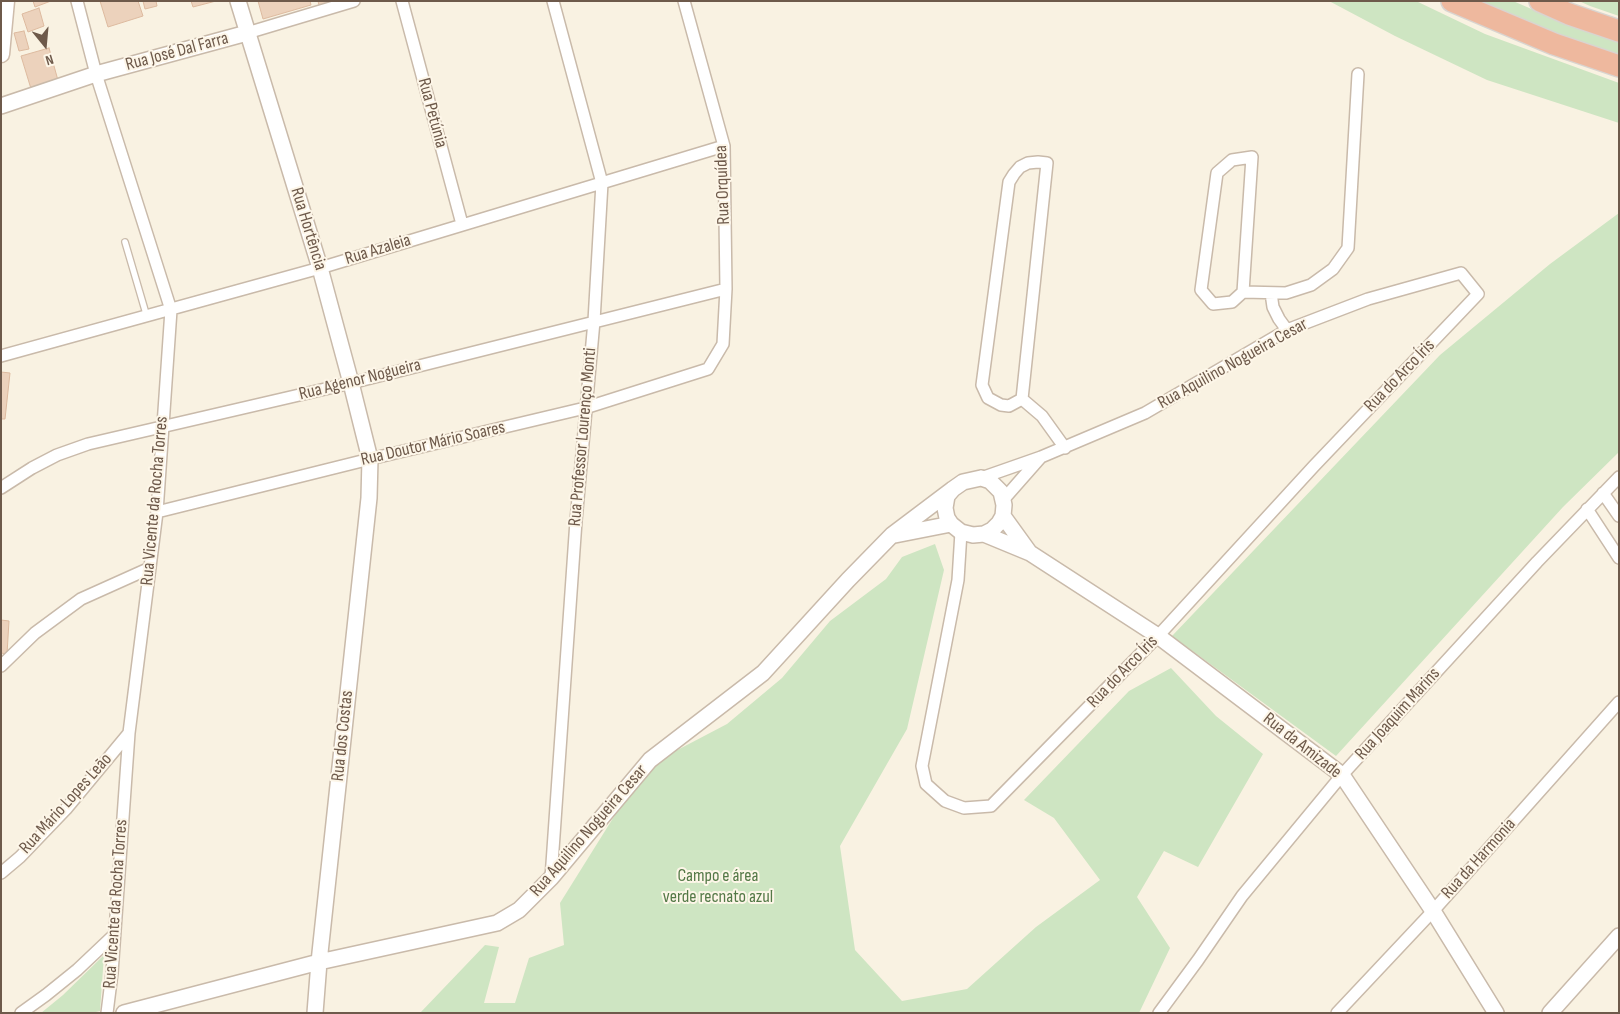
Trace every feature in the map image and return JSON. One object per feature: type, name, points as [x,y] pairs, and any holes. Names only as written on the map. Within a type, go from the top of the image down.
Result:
[{"type":"highway","points":[[1452,1],[1554,44],[1619,66]]},
{"type":"highway","points":[[1540,1],[1569,14],[1619,31]]},
{"type":"main road","points":[[1,54],[6,1]]},
{"type":"street","name":"Rua Vicente da Rocha Torres","points":[[77,1],[96,74],[171,310],[157,512],[129,733],[107,1013]]},
{"type":"street","name":"Rua Hortência","points":[[238,1],[320,268],[370,459]]},
{"type":"street","name":"Rua José Dal Farra","points":[[1,106],[96,74],[354,1]]},
{"type":"street","name":"Rua Petúnia","points":[[402,1],[462,224]]},
{"type":"street","name":"Rua Professor Lourenço Monti","points":[[551,878],[585,408],[594,321],[602,183],[553,1]]},
{"type":"street","name":"Rua Orquídea","points":[[684,1],[724,146],[726,288],[723,344],[708,369]]},
{"type":"street","points":[[1243,292],[1252,157],[1232,160],[1217,173],[1201,290],[1213,304],[1232,302],[1243,292],[1286,293],[1311,285],[1332,269],[1348,248],[1358,74]]},
{"type":"street","name":"Rua Azaleia","points":[[1,356],[320,268],[724,146]]},
{"type":"street","points":[[1038,162],[1047,163],[1022,399],[1009,406],[994,403],[988,398],[982,384],[1009,182],[1020,167],[1028,163],[1038,162]]},
{"type":"street","name":"Rua Aquilino Nogueira Cesar","points":[[980,478],[1065,448],[1145,412],[1287,330],[1368,299],[1461,273],[1478,294]]},
{"type":"street","name":"Rua Agenor Nogueira","points":[[1,488],[57,455],[88,444],[351,383],[726,288]]},
{"type":"street","points":[[1271,293],[1273,307],[1278,319],[1287,330]]},
{"type":"street","name":"Rua do Arco Íris","points":[[956,528],[958,580],[922,766],[926,784],[945,801],[964,808],[991,806],[1158,636],[1314,466],[1478,294]]},
{"type":"street","name":"Rua Doutor Mário Soares","points":[[157,512],[585,408],[708,369]]},
{"type":"street","points":[[1022,399],[1042,416],[1065,448]]},
{"type":"street","name":"Rua Aquilino Nogueira Cesar","points":[[1003,500],[1041,457]]},
{"type":"street","name":"Rua dos Costas","points":[[315,1013],[368,508],[370,459]]},
{"type":"street","name":"Rua Joaquim Marins","points":[[1159,1013],[1242,896],[1342,775],[1619,476]]},
{"type":"street","points":[[980,478],[998,488],[1003,500],[1003,516],[992,530],[984,534],[974,535],[956,528],[947,518],[945,508],[947,496],[953,489],[963,482],[980,478]]},
{"type":"street","name":"Rua Aquilino Nogueira Cesar","points":[[124,1013],[319,962],[497,923],[519,910],[551,878],[650,760],[763,673],[892,535],[953,489]]},
{"type":"street","points":[[1603,493],[1619,516]]},
{"type":"street","points":[[1587,509],[1619,558]]},
{"type":"street","name":"Rua da Amizade","points":[[1003,516],[1030,553]]},
{"type":"street","points":[[892,535],[956,528]]},
{"type":"street","name":"Rua da Amizade","points":[[984,534],[1030,553],[1158,636],[1342,775],[1433,911],[1496,1013]]},
{"type":"street","points":[[1,666],[35,633],[81,600],[150,568]]},
{"type":"street","name":"Rua da Harmonia","points":[[1337,1013],[1433,911],[1619,702]]},
{"type":"street","name":"Rua Mário Lopes Leão","points":[[1,873],[20,857],[66,809],[129,733]]},
{"type":"street","points":[[21,1013],[77,970],[114,935]]},
{"type":"street","points":[[1550,1013],[1619,936]]},
{"type":"lane","points":[[125,242],[146,317]]},
{"type":"green space","points":[[1329,1],[1416,1],[1485,34],[1619,83],[1619,123],[1487,80],[1395,36]]},
{"type":"green space","points":[[1474,1],[1513,1],[1564,23],[1619,42],[1619,57],[1559,36]]},
{"type":"green space","points":[[1579,1],[1619,1],[1619,16],[1590,6]]},
{"type":"green space","points":[[1619,213],[1619,452],[1563,507],[1336,756],[1172,636],[1440,355],[1550,264]]},
{"type":"green space","name":"Campo e área verde recnato azul","points":[[935,544],[944,570],[907,729],[840,846],[855,950],[902,1001],[967,989],[1036,927],[1100,880],[1054,818],[1024,800],[1129,691],[1171,668],[1216,716],[1263,754],[1198,867],[1164,851],[1137,897],[1170,948],[1139,1013],[420,1013],[485,945],[499,947],[484,1003],[515,1003],[529,958],[564,945],[560,903],[645,767],[727,724],[782,678],[830,621],[886,579],[902,557]]},
{"type":"green space","points":[[104,955],[100,1011],[92,1013],[41,1013],[63,995]]},
{"type":"building","points":[[33,1],[51,1],[35,7]]},
{"type":"building","points":[[100,1],[138,1],[143,16],[108,27]]},
{"type":"building","points":[[143,1],[156,1],[157,6],[145,9]]},
{"type":"building","points":[[191,1],[216,1],[193,7]]},
{"type":"building","points":[[258,1],[310,1],[311,5],[263,19]]},
{"type":"building","points":[[318,1],[338,1],[320,9]]},
{"type":"building","points":[[39,8],[44,26],[28,32],[22,14]]},
{"type":"building","points":[[24,31],[29,49],[19,51],[14,33]]},
{"type":"building","points":[[49,48],[59,84],[32,92],[21,56]]},
{"type":"building","points":[[1,372],[10,373],[5,419],[1,419]]},
{"type":"building","points":[[1,620],[9,621],[7,654],[1,653]]}]
